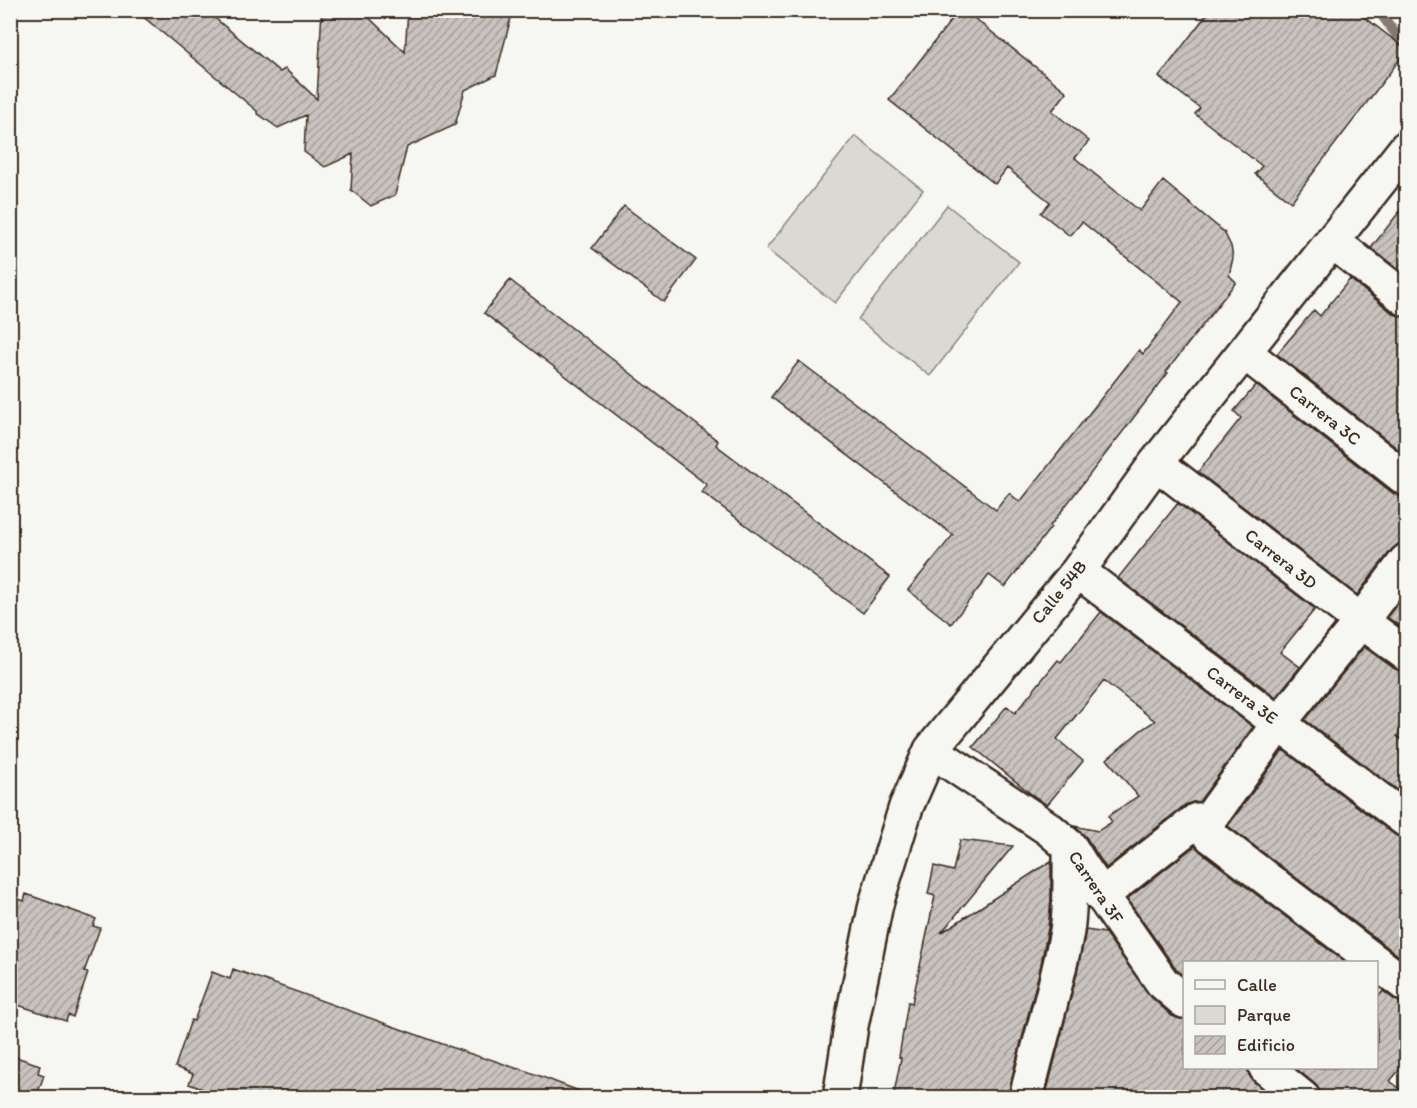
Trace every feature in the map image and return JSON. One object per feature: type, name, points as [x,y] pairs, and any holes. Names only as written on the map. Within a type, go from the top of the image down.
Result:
[{"type":"street","name":"Calle 54B","points":[[840,1098],[851,1026],[876,904],[906,807],[931,750],[1078,571],[1156,463],[1407,148]]},
{"type":"street","points":[[1332,241],[1407,299]]},
{"type":"street","name":"Carrera 3C","points":[[1244,352],[1407,479]]},
{"type":"street","name":"Carrera 3D","points":[[1156,463],[1407,654]]},
{"type":"street","points":[[1101,896],[1201,824],[1407,561]]},
{"type":"street","name":"Carrera 3E","points":[[1078,571],[1407,820]]},
{"type":"street","name":"Carrera 3F","points":[[931,750],[1049,829],[1070,847],[1101,896],[1162,982],[1183,999]]},
{"type":"street","points":[[1201,824],[1212,837],[1375,961]]},
{"type":"street","points":[[1026,1098],[1055,989],[1067,928],[1070,847]]},
{"type":"street","points":[[1378,963],[1407,985]]},
{"type":"street","points":[[1267,1069],[1303,1098]]},
{"type":"green space","points":[[855,136],[923,190],[835,303],[766,249]]},
{"type":"green space","points":[[947,205],[1019,262],[930,376],[858,319]]},
{"type":"building","points":[[135,10],[205,10],[280,72],[285,69],[317,99],[322,10],[361,10],[405,52],[408,10],[513,10],[496,75],[465,90],[455,125],[407,147],[395,195],[371,206],[351,190],[353,154],[325,167],[304,152],[306,115],[278,128]]},
{"type":"building","points":[[959,10],[964,10],[1067,92],[1052,111],[1089,141],[1075,158],[1140,211],[1163,181],[1224,232],[1231,246],[1233,258],[1229,275],[1236,282],[1005,587],[989,575],[951,624],[908,590],[953,535],[771,397],[799,361],[996,510],[1009,493],[1020,502],[1139,350],[1143,354],[1182,302],[1082,222],[1070,236],[1041,213],[1050,202],[1007,168],[995,184],[889,100]]},
{"type":"building","points":[[1210,10],[1355,10],[1407,50],[1291,202],[1255,174],[1262,166],[1195,114],[1200,108],[1159,77]]},
{"type":"building","points":[[1407,202],[1407,276],[1371,248]]},
{"type":"building","points":[[624,206],[696,260],[664,302],[592,248]]},
{"type":"building","points":[[1350,279],[1394,314],[1407,317],[1407,456],[1277,354],[1314,310],[1320,316]]},
{"type":"building","points":[[510,280],[718,441],[716,445],[890,577],[863,613],[702,492],[707,485],[484,313]]},
{"type":"building","points":[[1256,385],[1394,494],[1407,497],[1407,543],[1398,544],[1391,550],[1357,595],[1198,472],[1241,418],[1234,411]]},
{"type":"building","points":[[1178,503],[1315,609],[1280,652],[1300,667],[1276,697],[1118,578]]},
{"type":"building","points":[[1407,592],[1407,631],[1387,617]]},
{"type":"building","points":[[1101,612],[1253,727],[1199,802],[1185,805],[1106,868],[1086,837],[1074,826],[1098,831],[1112,822],[1108,816],[1138,796],[1107,759],[1155,721],[1104,681],[1057,739],[1083,761],[1047,805],[973,747],[1007,706],[1015,713],[1058,660],[1061,662]]},
{"type":"building","points":[[1364,647],[1395,669],[1407,672],[1407,722],[1397,736],[1407,744],[1407,797],[1305,720]]},
{"type":"building","points":[[1283,750],[1395,835],[1407,838],[1407,962],[1228,826]]},
{"type":"building","points":[[960,840],[1013,846],[941,933],[1051,861],[1048,928],[1008,1098],[893,1098],[908,1002],[912,1003],[935,896],[928,894],[934,866],[953,871]]},
{"type":"building","points":[[1195,846],[1343,961],[1183,961],[1183,975],[1176,969],[1127,899]]},
{"type":"building","points":[[26,894],[96,919],[93,926],[100,928],[84,972],[88,973],[73,1017],[68,1015],[66,1021],[18,1005],[10,1005],[10,896],[24,901]]},
{"type":"building","points":[[1086,930],[1105,933],[1150,996],[1172,1016],[1183,1019],[1183,1069],[1248,1069],[1254,1082],[1273,1098],[1045,1098]]},
{"type":"building","points":[[233,969],[462,1051],[519,1068],[587,1094],[589,1098],[227,1098],[189,1084],[193,1074],[175,1067],[191,1020],[194,1021],[212,972],[230,979]]},
{"type":"building","points":[[1383,991],[1395,1000],[1407,1003],[1407,1061],[1390,1081],[1407,1094],[1407,1098],[1321,1098],[1320,1091],[1315,1084],[1296,1069],[1378,1069],[1378,997]]},
{"type":"building","points":[[10,1055],[40,1065],[38,1073],[44,1075],[36,1098],[10,1098]]},
{"type":"waterway","points":[[1378,10],[1406,48]]}]
